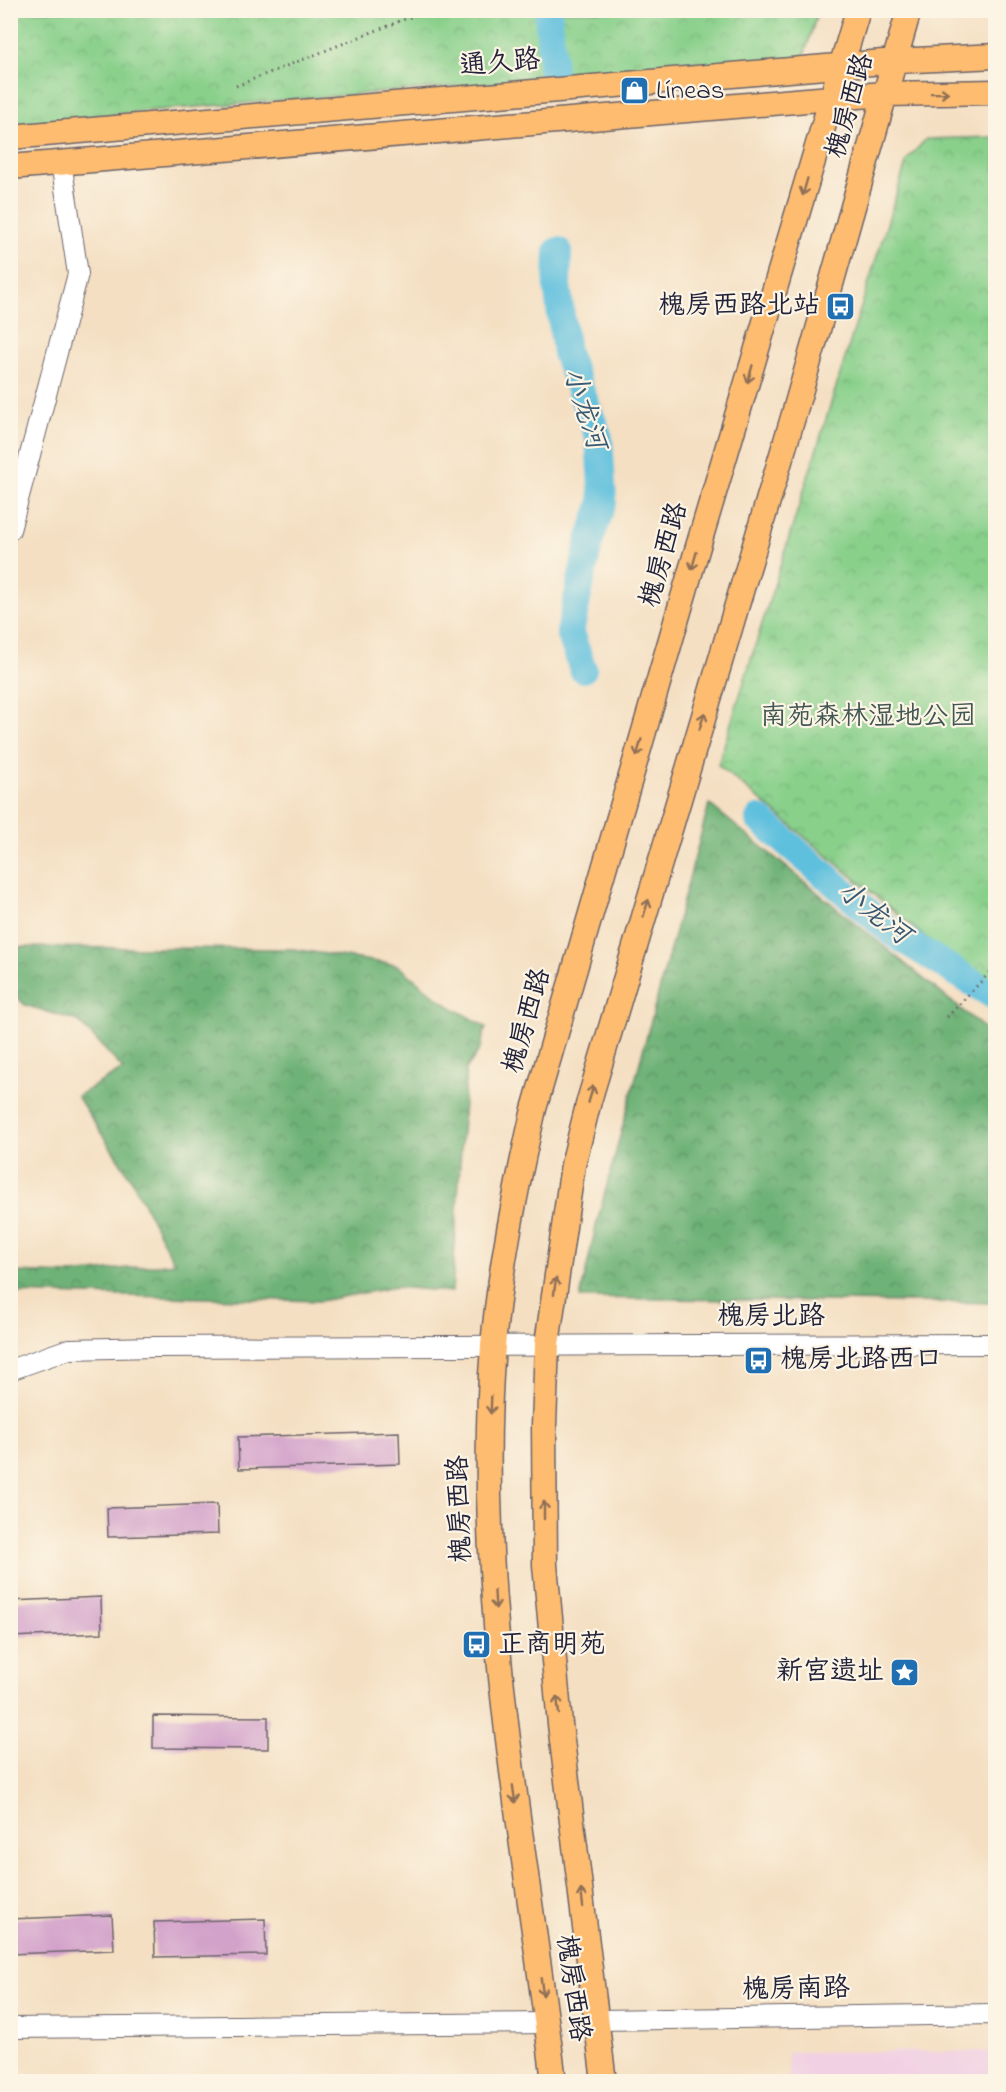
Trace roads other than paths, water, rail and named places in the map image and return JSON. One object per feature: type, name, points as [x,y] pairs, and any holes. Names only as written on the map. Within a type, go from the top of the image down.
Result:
[{"type":"main road","name":"槐房西路","points":[[554,2082],[506,1736],[490,1509],[489,1441],[493,1346],[515,1191],[534,1109],[858,10]]},
{"type":"main road","name":"槐房西路","points":[[604,2082],[560,1724],[544,1565],[544,1425],[547,1344],[573,1165],[589,1101],[794,414],[909,10]]},
{"type":"main road","name":"通久路","points":[[10,136],[895,61],[996,56]]},
{"type":"main road","points":[[10,167],[831,98],[885,94],[996,92]]},
{"type":"street","points":[[10,530],[16,491],[78,274],[61,162]]},
{"type":"street","name":"槐房北路","points":[[10,1370],[69,1349],[547,1344],[996,1344]]},
{"type":"street","name":"槐房南路","points":[[597,2020],[996,2014]]},
{"type":"street","points":[[10,2028],[547,2023]]},
{"type":"waterway","name":"小龙河","points":[[548,10],[554,84]]},
{"type":"waterway","name":"小龙河","points":[[558,251],[557,285],[566,353],[599,438],[603,502],[589,543],[570,633],[583,669]]},
{"type":"waterway","name":"小龙河","points":[[759,819],[894,934],[996,997]]},
{"type":"place","name":"Líneas","points":[[635,91]]},
{"type":"place","name":"槐房西路北站","points":[[841,306]]},
{"type":"place","name":"槐房北路西口","points":[[759,1360]]},
{"type":"place","name":"正商明苑","points":[[477,1645]]},
{"type":"place","name":"新宫遗址","points":[[905,1672]]},
{"type":"park label","name":"南苑森林湿地公园","points":[[868,717]]}]
